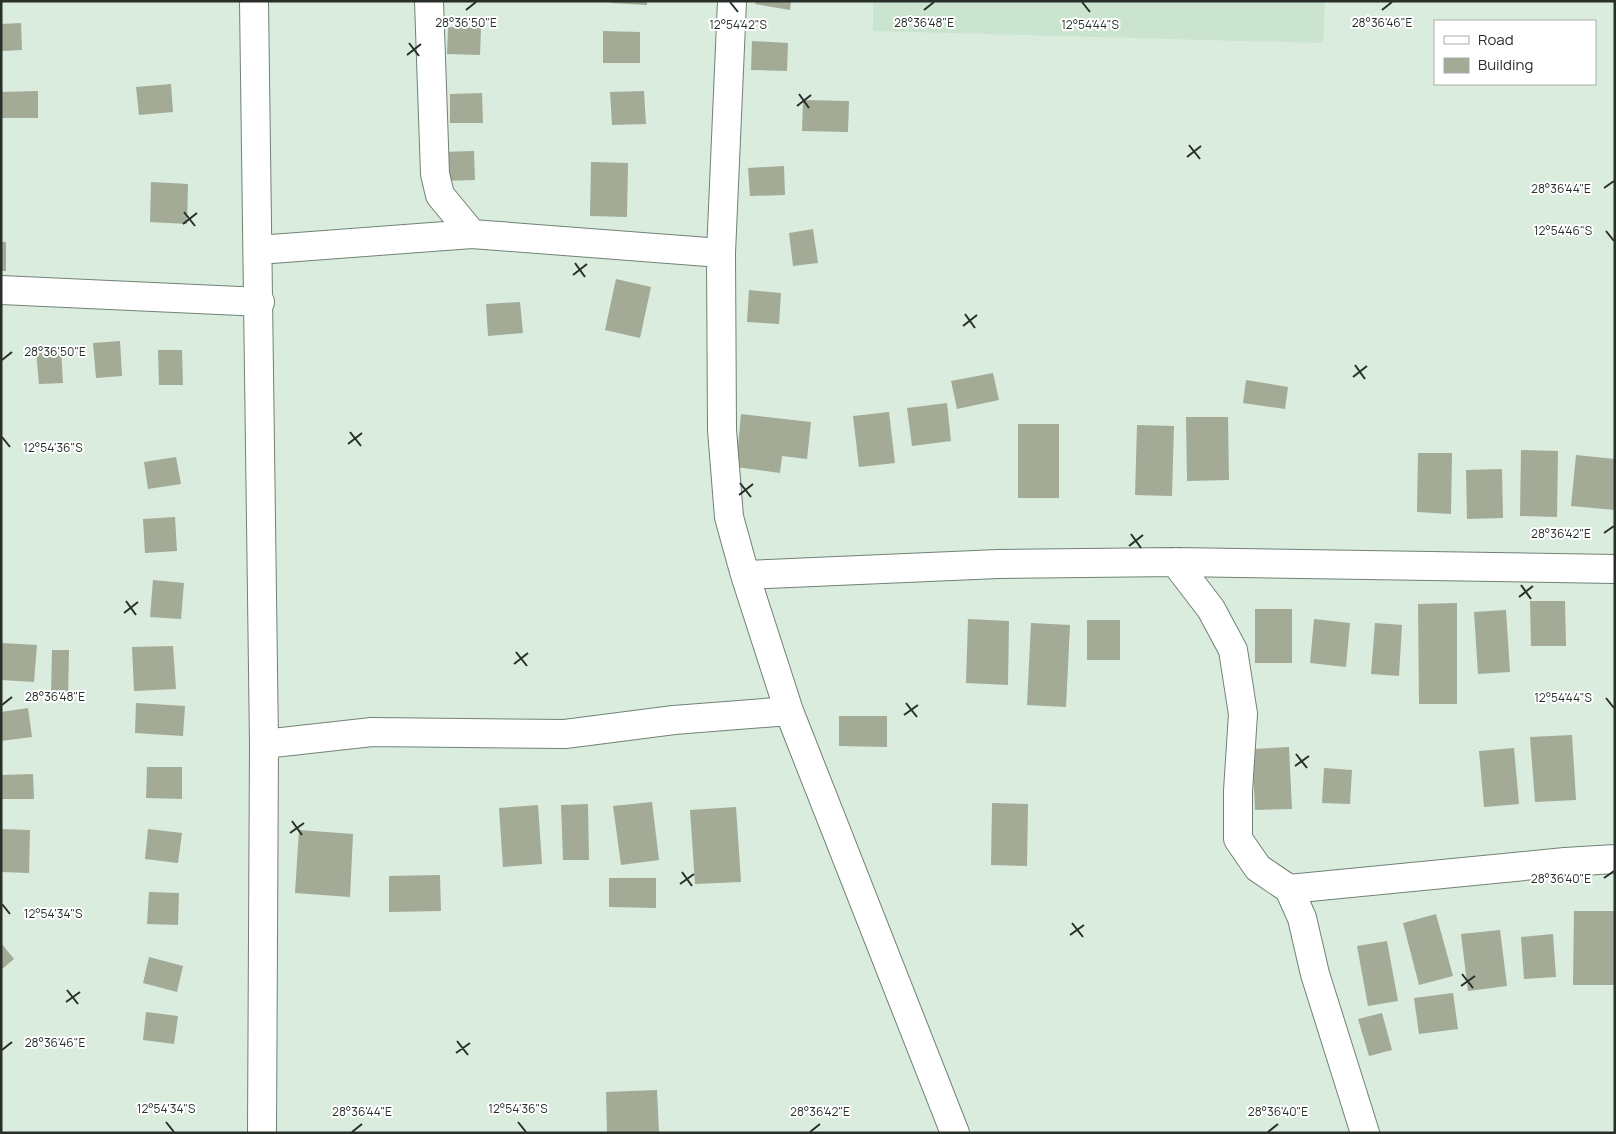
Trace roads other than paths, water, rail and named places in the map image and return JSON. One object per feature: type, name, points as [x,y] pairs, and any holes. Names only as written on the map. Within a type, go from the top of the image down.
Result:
[{"type":"street","points":[[254,1],[260,302],[264,744],[262,1133]]},
{"type":"street","points":[[429,1],[435,174],[440,195],[472,234]]},
{"type":"street","points":[[732,1],[721,253],[722,430],[729,518],[789,711],[955,1133]]},
{"type":"street","points":[[258,250],[472,234],[721,253]]},
{"type":"street","points":[[1,290],[260,302]]},
{"type":"street","points":[[745,574],[998,564],[1175,562],[1615,569]]},
{"type":"street","points":[[1175,562],[1211,609],[1233,650],[1243,714],[1238,792],[1238,839],[1258,868],[1289,889],[1302,918],[1315,974],[1364,1133]]},
{"type":"street","points":[[264,744],[372,732],[565,734],[674,720],[789,711]]},
{"type":"street","points":[[1289,889],[1565,862],[1615,859]]}]
